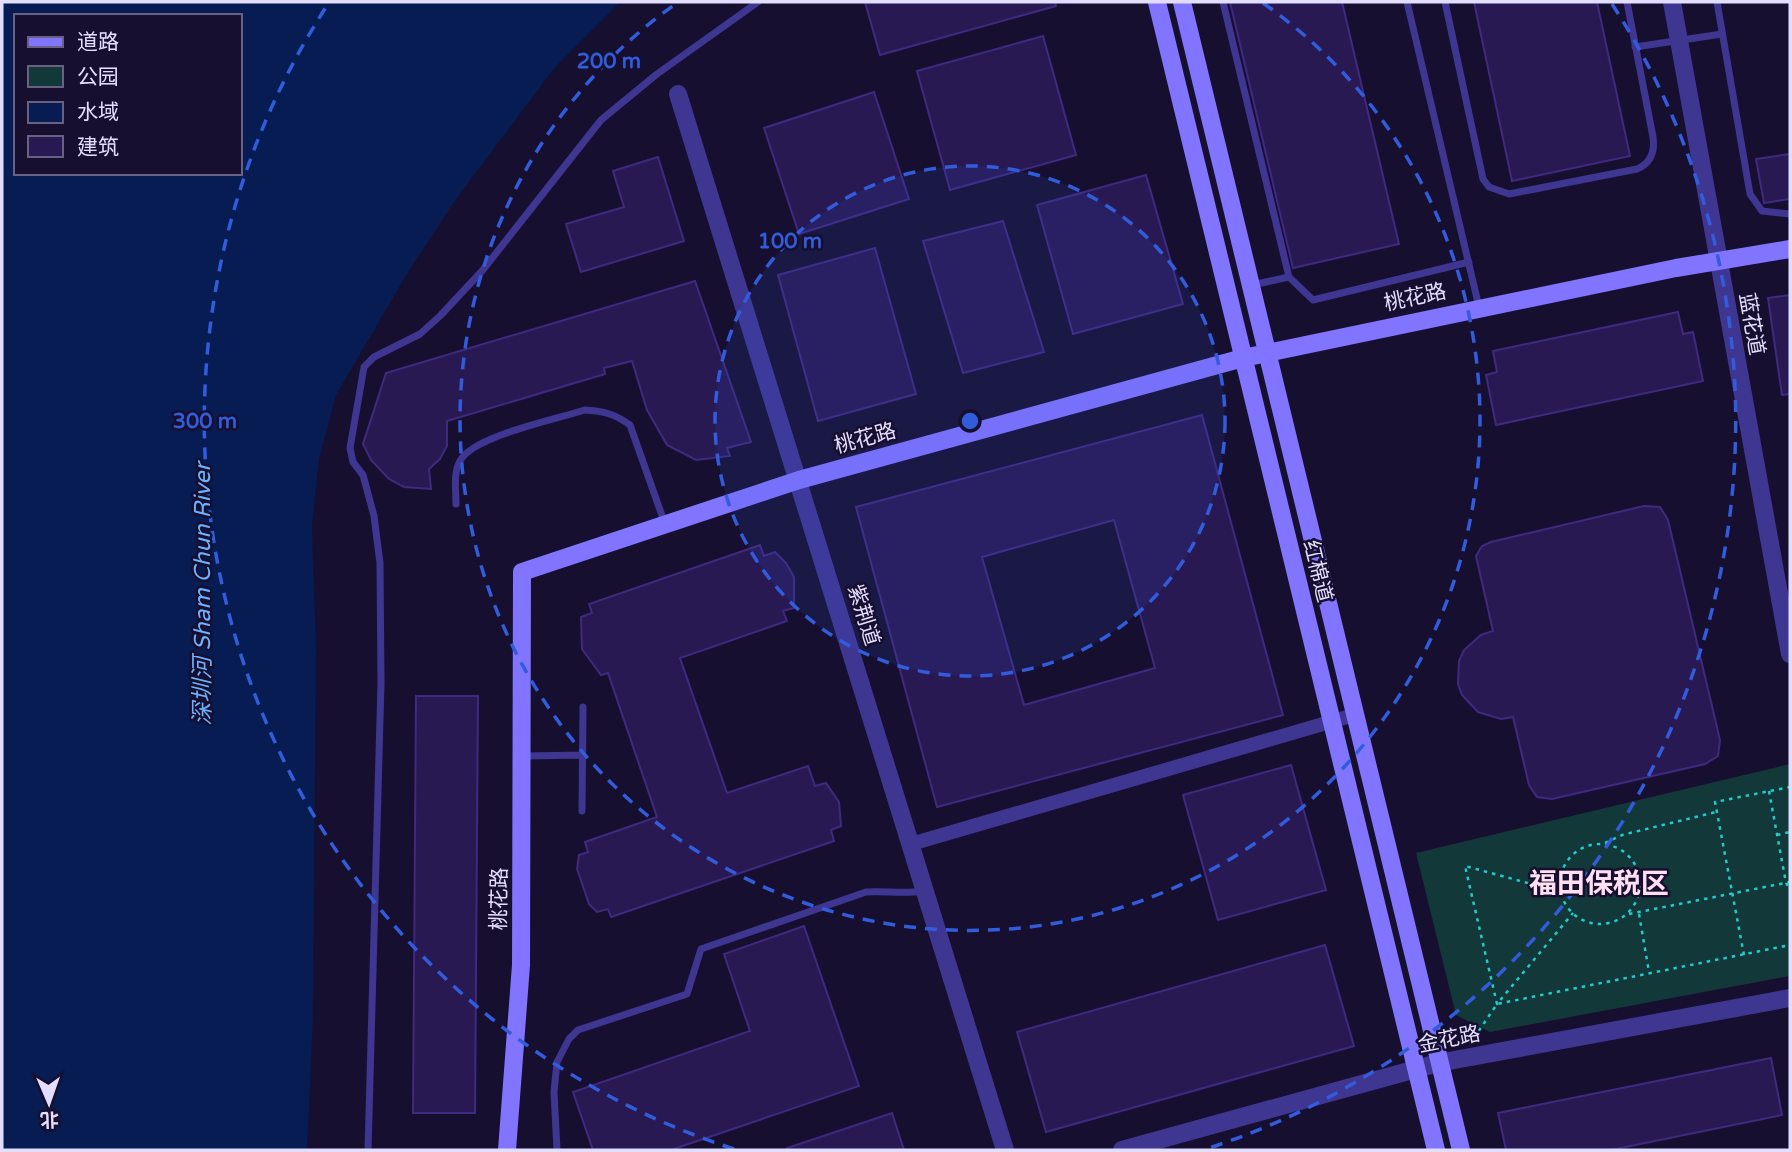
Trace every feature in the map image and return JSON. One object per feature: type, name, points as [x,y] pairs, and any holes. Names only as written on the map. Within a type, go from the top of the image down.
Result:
[{"type":"main road","name":"红棉道","points":[[1157,2],[1436,1150]]},
{"type":"main road","name":"红棉道","points":[[1182,2],[1461,1150]]},
{"type":"main road","name":"桃花路","points":[[507,1150],[521,965],[523,572],[799,480],[1265,352],[1717,260],[1790,249]]},
{"type":"street","name":"蓝花道","points":[[1672,2],[1790,654]]},
{"type":"street","name":"紫荆道","points":[[678,94],[1005,1150]]},
{"type":"street","points":[[911,844],[1354,715]]},
{"type":"street","name":"金花路","points":[[1122,1150],[1438,1063],[1790,998]]},
{"type":"lane","points":[[368,1150],[381,683],[380,563],[374,516],[363,475],[354,462],[350,448],[364,367],[374,357],[420,334],[440,316],[482,271],[601,120],[621,101],[758,2]]},
{"type":"lane","points":[[1223,2],[1289,277],[1312,300],[1469,262]]},
{"type":"lane","points":[[1407,2],[1479,307]]},
{"type":"lane","points":[[1445,2],[1483,178],[1497,193],[1509,194],[1644,166],[1654,148],[1627,2]]},
{"type":"lane","points":[[1717,2],[1750,194],[1762,211],[1790,214]]},
{"type":"lane","points":[[1635,47],[1722,34]]},
{"type":"lane","points":[[1249,285],[1289,277]]},
{"type":"lane","points":[[456,504],[456,480],[460,459],[477,444],[584,410],[601,411],[617,416],[630,425],[665,525]]},
{"type":"lane","points":[[582,811],[583,707]]},
{"type":"lane","points":[[524,756],[583,755]]},
{"type":"lane","points":[[557,1150],[554,1092],[557,1062],[578,1030],[687,994],[701,949],[866,892],[889,891],[900,895],[925,890]]},
{"type":"path","points":[[1744,955],[1715,802],[1719,799],[1790,787]]},
{"type":"path","points":[[1769,791],[1790,890]]},
{"type":"path","points":[[1603,844],[1622,835],[1716,812]]},
{"type":"path","points":[[1777,835],[1790,832]]},
{"type":"path","points":[[1628,914],[1639,897],[1640,876],[1631,857],[1613,845],[1603,844],[1592,844],[1573,854],[1562,871],[1561,892],[1573,913],[1588,922],[1598,924],[1609,924],[1628,914],[1639,914],[1788,882]]},
{"type":"path","points":[[1497,1004],[1465,866],[1561,892]]},
{"type":"path","points":[[1459,1059],[1497,1004],[1573,913]]},
{"type":"path","points":[[1639,914],[1649,974]]},
{"type":"path","points":[[1497,1004],[1790,945]]},
{"type":"green space","points":[[1790,764],[1790,976],[1490,1032],[1456,1015],[1416,853]]},
{"type":"water","name":"深圳河 Sham Chun River","points":[[2,2],[620,2],[556,66],[456,199],[410,269],[336,395],[319,459],[312,525],[316,647],[313,1016],[307,1150],[2,1150]]},
{"type":"building","points":[[865,2],[1055,2],[1056,6],[880,55]]},
{"type":"building","points":[[1230,2],[1342,2],[1399,244],[1293,268]]},
{"type":"building","points":[[1474,2],[1597,2],[1630,156],[1512,181]]},
{"type":"building","points":[[1043,36],[1076,155],[950,190],[917,71]]},
{"type":"building","points":[[874,92],[909,199],[799,234],[764,128]]},
{"type":"building","points":[[1790,154],[1790,199],[1764,203],[1756,159]]},
{"type":"building","points":[[658,157],[684,241],[581,272],[566,224],[624,207],[613,171]]},
{"type":"building","points":[[1146,175],[1183,304],[1073,334],[1037,205]]},
{"type":"building","points":[[1003,221],[1044,352],[963,373],[923,241]]},
{"type":"building","points":[[875,248],[916,394],[818,421],[778,275]]},
{"type":"building","points":[[695,281],[751,442],[727,448],[730,456],[696,460],[667,445],[647,410],[632,361],[604,368],[605,374],[447,421],[447,446],[440,459],[429,469],[431,489],[404,487],[389,479],[371,460],[363,444],[386,373]]},
{"type":"building","points":[[1790,295],[1790,394],[1782,395],[1768,298]]},
{"type":"building","points":[[1678,312],[1683,334],[1693,332],[1703,381],[1496,425],[1486,375],[1497,372],[1493,351]]},
{"type":"building","points":[[1202,415],[1283,715],[937,807],[856,507]],"holes":[[[1114,520],[1155,668],[1024,705],[982,557]]]},
{"type":"building","points":[[1644,506],[1660,507],[1668,520],[1720,740],[1718,756],[1705,764],[1552,799],[1537,797],[1529,785],[1513,717],[1501,719],[1478,712],[1462,695],[1458,684],[1459,661],[1464,650],[1481,635],[1493,631],[1476,556],[1482,546],[1491,542]]},
{"type":"building","points":[[760,545],[764,556],[775,552],[786,563],[794,577],[794,608],[783,611],[787,621],[680,658],[727,793],[808,766],[815,786],[826,783],[839,802],[841,826],[831,830],[834,841],[611,917],[608,909],[597,912],[589,904],[577,869],[579,855],[588,852],[585,842],[657,817],[608,673],[601,675],[582,649],[581,617],[592,613],[589,604]]},
{"type":"building","points":[[416,696],[478,696],[475,1113],[413,1113]]},
{"type":"building","points":[[1291,765],[1326,890],[1218,920],[1183,795]]},
{"type":"building","points":[[804,926],[859,1086],[671,1150],[593,1150],[573,1092],[750,1031],[724,954]]},
{"type":"building","points":[[1325,945],[1354,1046],[1046,1132],[1017,1032]]},
{"type":"building","points":[[1771,1058],[1782,1115],[1611,1150],[1506,1150],[1498,1113]]},
{"type":"building","points":[[892,1113],[904,1150],[787,1148]]},
{"type":"district","name":"福田保税区","points":[[1599,883]]}]
